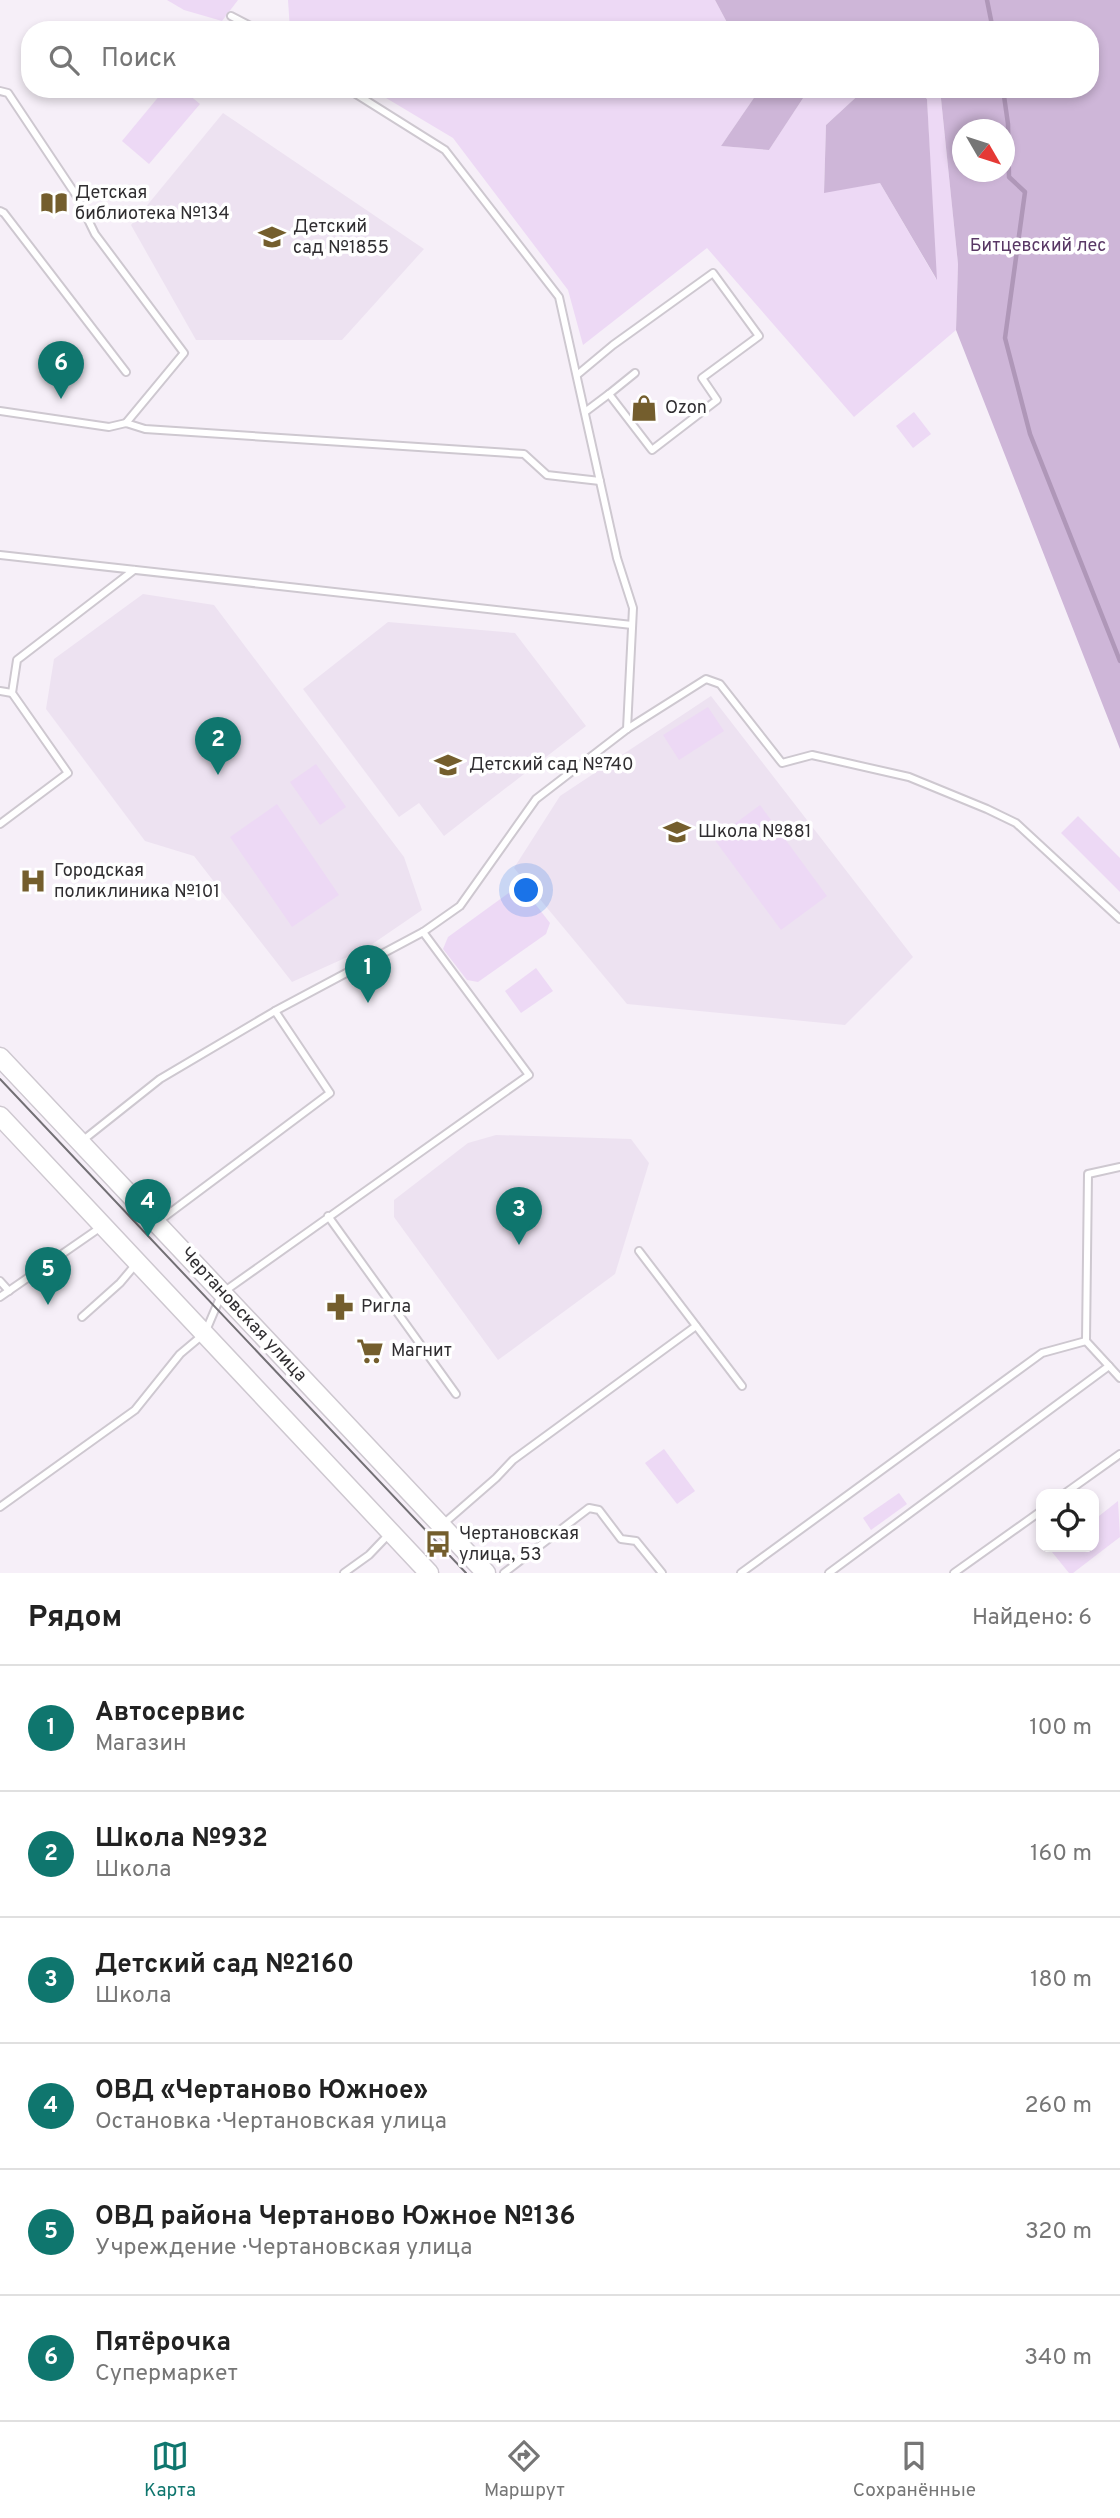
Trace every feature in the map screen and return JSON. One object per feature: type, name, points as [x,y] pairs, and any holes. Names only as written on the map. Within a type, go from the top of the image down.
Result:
[{"type":"main road","name":"Чертановская улица","points":[[0,1057],[486,1573]]},
{"type":"main road","points":[[0,1116],[429,1573]]},
{"type":"lane","points":[[232,16],[241,21]]},
{"type":"lane","points":[[0,91],[8,93],[76,195],[95,234],[184,353],[126,423]]},
{"type":"lane","points":[[362,98],[445,150],[559,297],[617,558],[634,608],[627,729]]},
{"type":"lane","points":[[0,211],[126,372]]},
{"type":"lane","points":[[577,375],[613,345],[713,273],[759,336],[702,378],[718,400],[652,450],[609,394]]},
{"type":"lane","points":[[585,412],[635,373]]},
{"type":"lane","points":[[0,411],[109,426],[126,423],[145,429],[524,454],[547,475],[600,481]]},
{"type":"lane","points":[[0,555],[632,625]]},
{"type":"lane","points":[[0,824],[68,773],[12,692],[17,660],[134,570]]},
{"type":"lane","points":[[81,1142],[160,1079],[275,1011],[423,932],[460,906],[536,799],[627,729],[706,679],[720,684],[782,763],[812,755],[909,777],[1016,822],[1120,919]]},
{"type":"lane","points":[[0,691],[12,692]]},
{"type":"lane","points":[[0,1507],[135,1410],[180,1354],[205,1333],[222,1293],[529,1075],[423,932]]},
{"type":"lane","points":[[156,1223],[330,1093],[275,1011]]},
{"type":"lane","points":[[1120,1167],[1088,1174],[1086,1341],[1120,1378]]},
{"type":"lane","points":[[328,1216],[456,1395]]},
{"type":"lane","points":[[0,1297],[102,1226]]},
{"type":"lane","points":[[639,1251],[741,1386]]},
{"type":"lane","points":[[82,1317],[120,1283],[137,1263]]},
{"type":"lane","points":[[0,1281],[9,1291]]},
{"type":"lane","points":[[441,1525],[513,1460],[696,1326]]},
{"type":"lane","points":[[741,1573],[1042,1353],[1086,1341]]},
{"type":"lane","points":[[829,1573],[1109,1366]]},
{"type":"lane","points":[[1071,1489],[1120,1454]]},
{"type":"lane","points":[[504,1573],[589,1508],[599,1510],[621,1539],[636,1541],[662,1573]]},
{"type":"lane","points":[[954,1573],[1036,1515]]},
{"type":"lane","points":[[344,1573],[369,1555],[391,1532]]},
{"type":"shaded area","points":[[167,0],[238,0],[222,21],[184,10]]},
{"type":"shaded area","points":[[288,0],[715,0],[726,21],[289,21]]},
{"type":"shaded area","points":[[158,98],[193,98],[200,104],[149,164],[122,141]]},
{"type":"shaded area","points":[[386,98],[754,98],[721,146],[769,150],[803,98],[855,98],[826,125],[824,192],[880,183],[936,279],[926,98],[941,98],[958,264],[956,330],[854,417],[707,248],[583,345],[568,290],[453,138]]},
{"type":"shaded area","name":"Детский сад №1855","points":[[223,113],[424,249],[342,340],[196,340],[131,225]]},
{"type":"shaded area","points":[[914,412],[931,434],[913,448],[896,426]]},
{"type":"shaded area","points":[[143,594],[214,605],[404,857],[422,910],[365,949],[292,982],[194,856],[145,841],[46,709],[54,659]]},
{"type":"shaded area","name":"Детский сад №740","points":[[388,622],[515,633],[586,726],[444,836],[419,803],[399,817],[303,689]]},
{"type":"shaded area","name":"Школа №881","points":[[711,696],[913,957],[845,1025],[627,1004],[514,868],[560,796]]},
{"type":"shaded area","points":[[708,707],[724,731],[679,760],[663,735]]},
{"type":"shaded area","points":[[316,764],[346,807],[320,825],[290,782]]},
{"type":"shaded area","points":[[277,804],[339,895],[292,927],[230,837]]},
{"type":"shaded area","points":[[760,805],[827,896],[781,930],[714,839]]},
{"type":"shaded area","points":[[1078,816],[1120,858],[1120,892],[1061,833]]},
{"type":"shaded area","points":[[514,889],[526,892],[550,923],[546,934],[478,982],[467,980],[443,949],[448,937]]},
{"type":"shaded area","points":[[536,968],[553,991],[521,1013],[505,991]]},
{"type":"shaded area","points":[[496,1135],[631,1139],[649,1163],[615,1274],[498,1360],[394,1217],[394,1200],[468,1143]]},
{"type":"shaded area","points":[[664,1449],[695,1491],[677,1504],[645,1463]]},
{"type":"shaded area","points":[[899,1493],[907,1504],[871,1530],[863,1518]]},
{"type":"shaded area","points":[[1118,1501],[1120,1537],[1073,1573],[1069,1573],[1052,1552],[1099,1552],[1099,1516]]},
{"type":"green space","name":"Битцевский лес","points":[[715,0],[1120,0],[1120,749],[956,330],[958,264],[941,98],[1099,98],[1099,21],[726,21]]},
{"type":"green space","points":[[754,98],[803,98],[769,150],[721,146]]},
{"type":"green space","name":"Битцевский лес","points":[[855,98],[927,99],[937,280],[880,183],[824,193],[826,125]]},
{"type":"waterway","points":[[987,0],[991,21]]},
{"type":"waterway","points":[[1004,98],[1008,124],[1009,177],[1025,192],[1005,338],[1030,434],[1120,661]]},
{"type":"tram line","points":[[0,1079],[466,1573]]},
{"type":"place","name":"Детская библиотека №134","points":[[54,203]]},
{"type":"place","name":"Детский сад №1855","points":[[272,237]]},
{"type":"place","name":"Пятёрочка","points":[[61,399]]},
{"type":"place","name":"Ozon","points":[[644,408]]},
{"type":"place","name":"Детский сад №740","points":[[448,765]]},
{"type":"place","name":"Школа №932","points":[[218,775]]},
{"type":"place","name":"Школа №881","points":[[677,832]]},
{"type":"place","name":"Городская поликлиника №101","points":[[33,881]]},
{"type":"place","name":"Автосервис","points":[[368,1003]]},
{"type":"place","name":"ОВД «Чертаново Южное»","points":[[148,1237]]},
{"type":"place","name":"Детский сад №2160","points":[[519,1245]]},
{"type":"place","name":"ОВД района Чертаново Южное №136","points":[[48,1305]]},
{"type":"place","name":"Ригла","points":[[340,1307]]},
{"type":"place","name":"Магнит","points":[[370,1351]]},
{"type":"place","name":"Чертановская улица, 53","points":[[438,1544]]}]
